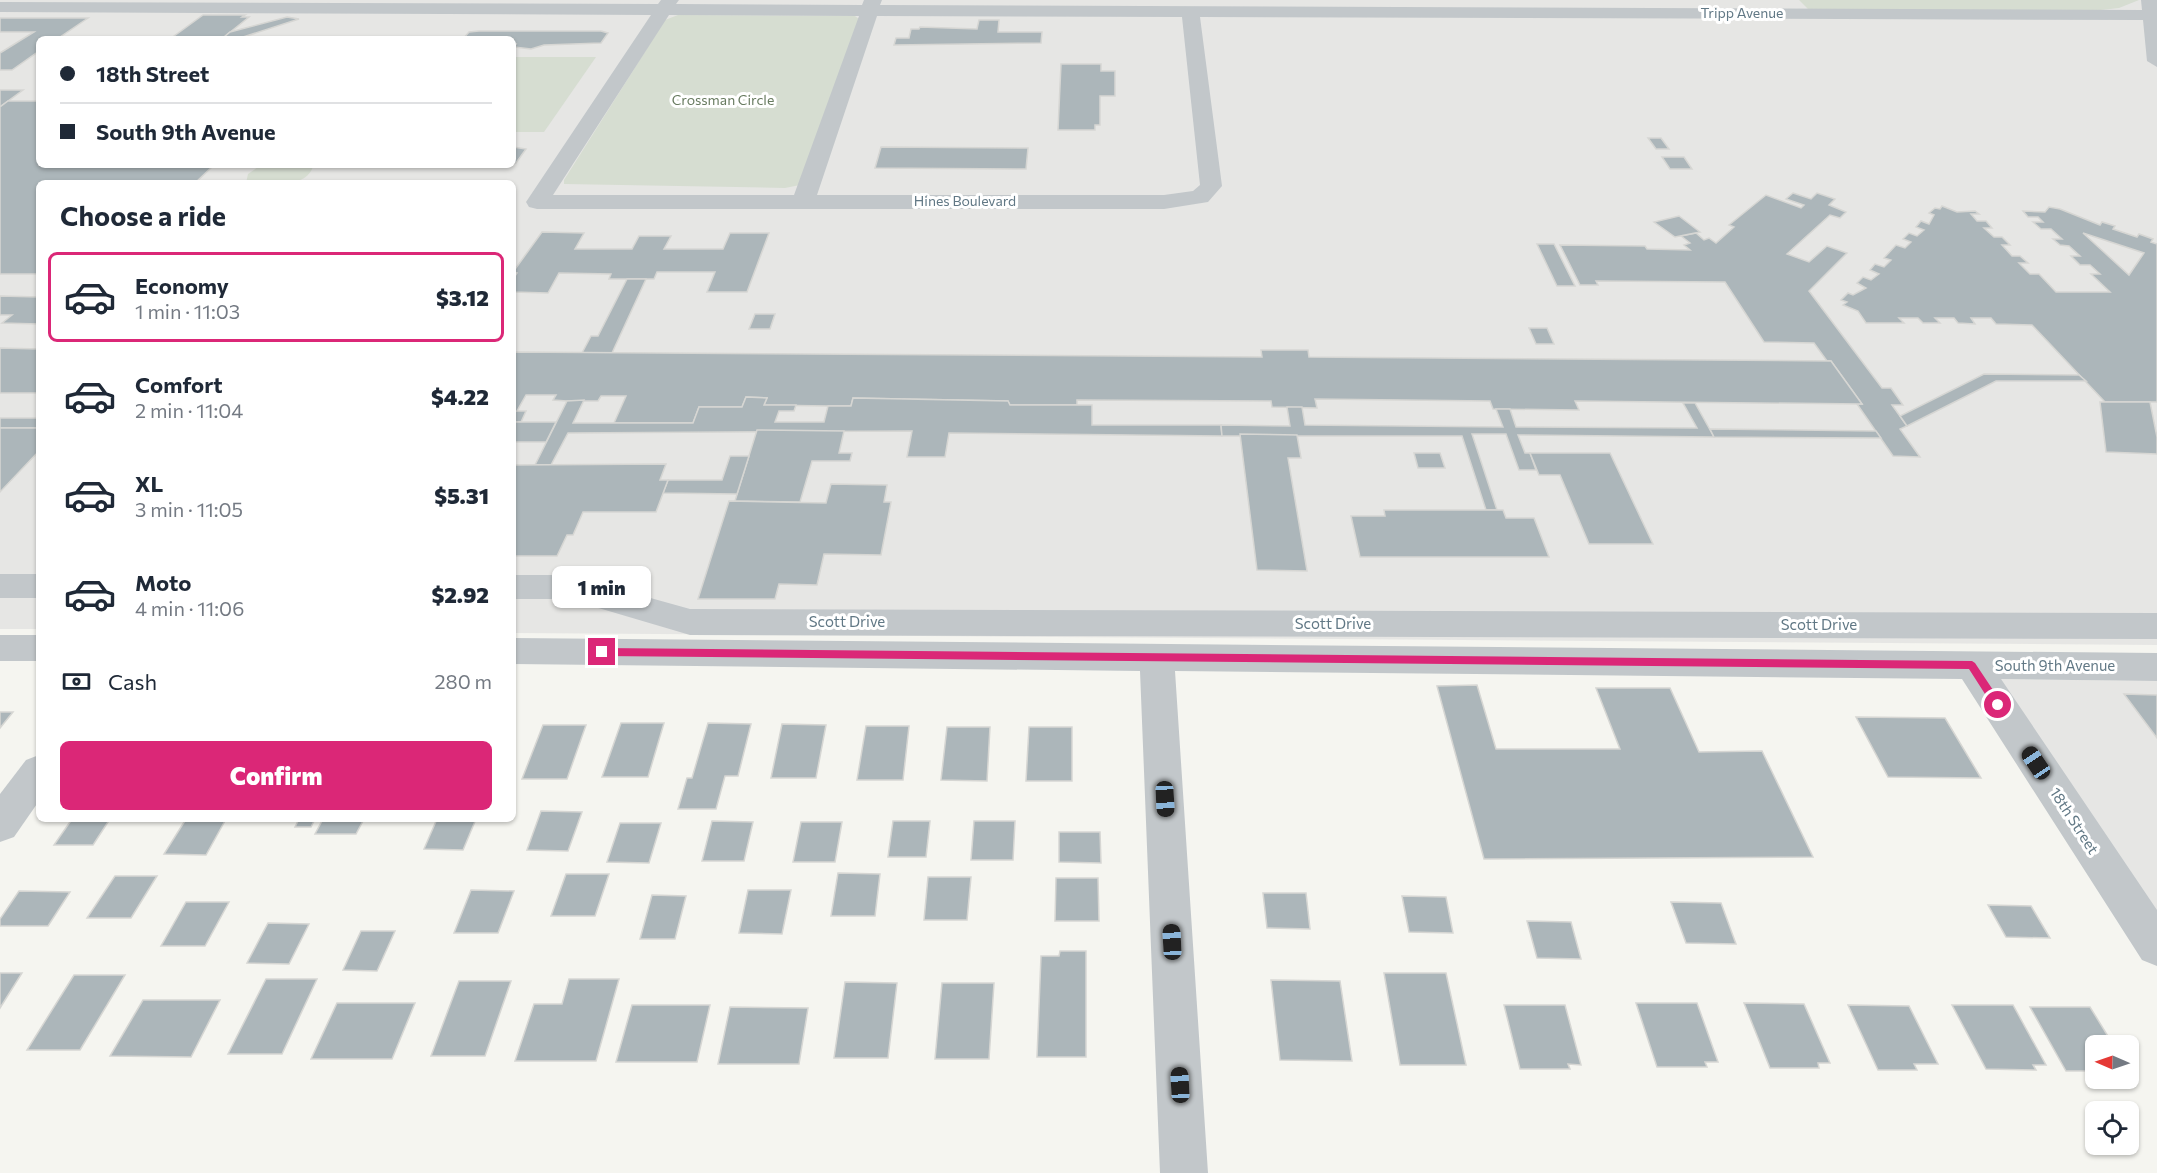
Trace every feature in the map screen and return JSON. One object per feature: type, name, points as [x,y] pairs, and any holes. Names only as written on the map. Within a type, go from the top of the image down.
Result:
[{"type":"street","name":"Tripp Avenue","points":[[0,7],[559,4],[981,5],[1190,11],[2151,8]]},
{"type":"street","name":"Hines Boulevard","points":[[667,4],[537,202],[1170,202],[1200,197],[1211,186],[1190,11]]},
{"type":"street","points":[[803,203],[871,5]]},
{"type":"street","points":[[2151,8],[2157,61]]},
{"type":"street","points":[[0,586],[36,586]]},
{"type":"street","name":"Scott Drive","points":[[516,587],[568,587],[690,622],[2157,626]]},
{"type":"street","points":[[0,648],[36,648]]},
{"type":"street","name":"South 9th Avenue","points":[[516,651],[2157,667]]},
{"type":"street","points":[[1157,656],[1184,1173]]},
{"type":"street","name":"18th Street","points":[[1972,665],[2157,946]]},
{"type":"street","points":[[0,825],[36,775]]},
{"type":"shaded area","points":[[0,0],[2157,0],[2157,645],[516,633],[516,180],[36,180],[36,629],[0,629]]},
{"type":"shaded area","points":[[1999,679],[2157,681],[2157,912]]},
{"type":"green space","points":[[1799,0],[2139,0],[2119,8],[2101,10],[1809,10]]},
{"type":"green space","name":"Crossman Circle","points":[[678,15],[855,16],[859,19],[800,185],[785,188],[564,184],[564,180],[665,20]]},
{"type":"green space","points":[[516,57],[596,57],[544,132],[516,132]]},
{"type":"green space","points":[[257,168],[312,168],[309,174],[300,180],[247,180],[248,174]]},
{"type":"building","points":[[203,15],[245,15],[242,17],[249,17],[225,36],[174,36]]},
{"type":"building","points":[[287,17],[299,19],[246,36],[225,36],[230,32]]},
{"type":"building","points":[[0,18],[88,18],[61,36],[36,36],[36,53],[12,70],[0,70],[0,53],[34,32],[0,32]]},
{"type":"building","points":[[979,20],[999,20],[998,32],[1042,32],[1041,43],[894,45],[896,38],[909,38],[911,29],[920,27],[977,29]]},
{"type":"building","points":[[601,31],[608,33],[601,43],[544,45],[531,49],[516,47],[516,36],[466,36],[469,32]]},
{"type":"building","points":[[1061,64],[1101,64],[1101,71],[1115,71],[1115,96],[1100,96],[1100,125],[1095,125],[1095,130],[1058,130]]},
{"type":"building","points":[[0,90],[23,90],[0,107]]},
{"type":"building","points":[[8,101],[36,101],[36,168],[211,168],[198,180],[36,180],[36,274],[0,274],[0,107]]},
{"type":"building","points":[[1648,138],[1661,138],[1669,149],[1656,149]]},
{"type":"building","points":[[516,147],[526,149],[516,163]]},
{"type":"building","points":[[881,147],[1028,148],[1026,169],[875,168]]},
{"type":"building","points":[[1662,157],[1684,157],[1692,169],[1670,169]]},
{"type":"building","points":[[1793,193],[1811,199],[1817,193],[1835,199],[1829,205],[1846,212],[1840,218],[1830,215],[1787,254],[1809,262],[1827,246],[1847,253],[1809,291],[1882,388],[1891,388],[1903,405],[1892,405],[1907,426],[1900,429],[1920,457],[1893,456],[1857,404],[1862,404],[1831,361],[1827,361],[1814,343],[1764,342],[1725,282],[1596,281],[1598,285],[1580,285],[1560,245],[1645,246],[1647,249],[1690,250],[1684,245],[1690,243],[1681,236],[1696,233],[1704,240],[1709,238],[1716,243],[1734,227],[1729,225],[1766,195],[1801,208],[1804,205],[1786,199]]},
{"type":"building","points":[[1942,206],[1957,212],[1975,211],[1979,214],[1971,214],[1977,221],[1986,221],[1992,228],[1984,228],[1994,237],[2002,237],[2010,245],[2002,245],[2012,256],[2020,256],[2028,263],[2019,263],[2030,274],[2039,274],[2056,292],[2110,292],[2091,274],[2100,274],[2090,265],[2080,265],[2071,256],[2080,256],[2069,246],[2060,245],[2053,239],[2062,239],[2051,229],[2041,229],[2033,222],[2043,222],[2038,217],[2028,217],[2023,211],[2045,212],[2049,207],[2060,209],[2100,225],[2102,222],[2115,226],[2113,229],[2137,237],[2139,234],[2153,239],[2151,242],[2157,244],[2157,402],[2105,402],[2032,325],[1996,324],[1991,318],[1971,318],[1975,324],[1958,323],[1954,318],[1935,318],[1940,323],[1923,323],[1918,318],[1899,318],[1904,323],[1866,323],[1858,311],[1843,305],[1847,302],[1841,300],[1848,293],[1853,295],[1866,288],[1857,283],[1863,277],[1871,280],[1879,274],[1870,270],[1875,264],[1884,267],[1891,260],[1884,258],[1896,245],[1905,248],[1911,242],[1903,239],[1909,233],[1917,236],[1924,230],[1916,227],[1921,221],[1929,224],[1934,215],[1929,213],[1935,208],[1940,209]],"holes":[[[2083,233],[2144,253],[2129,275]]]},
{"type":"building","points":[[1679,216],[1700,232],[1675,237],[1654,222]]},
{"type":"building","points":[[542,232],[584,233],[575,249],[632,249],[639,236],[671,236],[664,249],[723,249],[730,233],[769,233],[747,292],[707,292],[715,272],[657,272],[654,279],[609,279],[611,274],[559,273],[548,293],[516,292],[516,268]]},
{"type":"building","points":[[1537,244],[1554,244],[1575,286],[1557,286]]},
{"type":"building","points":[[627,279],[646,279],[612,353],[582,353],[591,336],[598,336]]},
{"type":"building","points":[[0,296],[36,297],[36,324],[2,323],[12,315],[0,315]]},
{"type":"building","points":[[755,314],[775,314],[770,329],[749,329]]},
{"type":"building","points":[[1529,328],[1547,328],[1554,344],[1536,344]]},
{"type":"building","points":[[0,348],[36,349],[36,393],[0,393]]},
{"type":"building","points":[[1261,350],[1308,350],[1309,357],[1831,361],[1862,404],[1575,401],[1579,410],[1493,409],[1490,401],[1315,399],[1317,408],[1272,407],[1271,401],[1077,400],[1077,405],[1010,405],[1008,401],[853,398],[851,406],[828,406],[764,405],[767,398],[746,397],[742,407],[699,407],[693,423],[614,423],[626,396],[601,396],[598,401],[567,401],[553,400],[556,395],[526,395],[517,411],[526,411],[521,422],[516,422],[516,352],[1262,357]]},
{"type":"building","points":[[1984,374],[2079,375],[2086,381],[1996,381],[1907,426],[1900,416]]},
{"type":"building","points":[[746,397],[767,398],[764,405],[796,405],[794,411],[779,411],[775,422],[824,422],[828,406],[851,406],[853,398],[1008,401],[1010,405],[1092,405],[1092,425],[1221,425],[1222,436],[949,433],[945,457],[907,457],[912,431],[568,433],[551,465],[535,465],[567,401],[584,400],[573,423],[693,423],[699,407],[742,407]]},
{"type":"building","points":[[2100,402],[2150,402],[2157,437],[2157,454],[2106,452]]},
{"type":"building","points":[[1683,403],[1695,403],[1714,437],[1518,435],[1525,453],[1530,453],[1536,470],[1519,470],[1506,434],[1472,434],[1497,510],[1486,510],[1462,436],[1222,436],[1221,425],[1290,426],[1287,407],[1302,407],[1305,425],[1503,427],[1496,409],[1510,409],[1516,427],[1697,428]]},
{"type":"building","points":[[0,418],[36,418],[36,428],[0,428]]},
{"type":"building","points":[[516,422],[556,422],[546,442],[516,442]]},
{"type":"building","points":[[0,428],[36,428],[36,454],[0,492]]},
{"type":"building","points":[[1710,429],[1876,431],[1881,438],[1714,437]]},
{"type":"building","points":[[757,430],[844,431],[839,453],[852,453],[850,461],[812,461],[800,502],[735,501]]},
{"type":"building","points":[[1240,434],[1297,435],[1301,458],[1288,458],[1307,571],[1257,570]]},
{"type":"building","points":[[1414,453],[1440,453],[1445,468],[1418,468]]},
{"type":"building","points":[[1530,453],[1610,453],[1653,544],[1589,544],[1560,475],[1539,475]]},
{"type":"building","points":[[730,456],[749,456],[737,494],[663,493],[668,480],[722,480]]},
{"type":"building","points":[[666,464],[660,480],[668,480],[656,512],[583,512],[573,535],[567,535],[557,556],[516,556],[516,465]]},
{"type":"building","points":[[831,484],[887,485],[884,502],[891,502],[881,555],[824,554],[817,585],[779,584],[775,599],[698,599],[729,501],[826,503]]},
{"type":"building","points":[[1384,510],[1503,510],[1506,518],[1534,518],[1549,557],[1360,557],[1351,516],[1385,516]]},
{"type":"building","points":[[1477,685],[1496,749],[1620,749],[1596,688],[1670,688],[1699,752],[1762,751],[1813,857],[1484,859],[1437,686]]},
{"type":"building","points":[[2124,694],[2157,695],[2157,738]]},
{"type":"building","points":[[0,712],[13,712],[0,728]]},
{"type":"building","points":[[1856,717],[1945,718],[1981,778],[1888,777]]},
{"type":"building","points":[[621,723],[664,723],[648,777],[602,777]]},
{"type":"building","points":[[708,723],[751,724],[738,776],[725,776],[716,809],[678,809],[687,778],[692,778]]},
{"type":"building","points":[[782,724],[826,725],[816,778],[771,778]]},
{"type":"building","points":[[543,725],[586,725],[567,779],[522,779]]},
{"type":"building","points":[[866,726],[909,726],[903,780],[857,780]]},
{"type":"building","points":[[947,727],[990,727],[987,781],[941,780]]},
{"type":"building","points":[[1029,727],[1072,727],[1072,781],[1026,781]]},
{"type":"building","points":[[541,811],[582,812],[568,851],[527,850]]},
{"type":"building","points":[[712,821],[753,822],[744,861],[702,861]]},
{"type":"building","points":[[893,821],[930,821],[926,857],[888,857]]},
{"type":"building","points":[[974,821],[1015,821],[1013,860],[971,860]]},
{"type":"building","points":[[70,822],[108,822],[93,845],[54,845]]},
{"type":"building","points":[[184,822],[224,822],[206,855],[164,854]]},
{"type":"building","points":[[298,822],[314,822],[311,827],[295,827]]},
{"type":"building","points":[[321,822],[362,822],[356,834],[315,834]]},
{"type":"building","points":[[436,822],[475,822],[463,850],[424,849]]},
{"type":"building","points":[[801,822],[842,822],[835,862],[793,862]]},
{"type":"building","points":[[620,823],[661,823],[649,863],[607,862]]},
{"type":"building","points":[[1059,832],[1100,832],[1101,863],[1059,862]]},
{"type":"building","points":[[838,873],[880,874],[875,916],[831,916]]},
{"type":"building","points":[[566,874],[609,874],[595,916],[551,916]]},
{"type":"building","points":[[115,876],[157,876],[131,918],[87,918]]},
{"type":"building","points":[[928,877],[971,877],[967,920],[924,920]]},
{"type":"building","points":[[1056,878],[1098,878],[1099,921],[1055,921]]},
{"type":"building","points":[[471,890],[514,891],[498,933],[454,933]]},
{"type":"building","points":[[748,890],[791,890],[782,934],[739,933]]},
{"type":"building","points":[[19,891],[70,892],[48,926],[0,926],[0,919]]},
{"type":"building","points":[[1263,893],[1306,893],[1310,929],[1267,928]]},
{"type":"building","points":[[652,895],[686,896],[675,939],[640,939]]},
{"type":"building","points":[[1402,896],[1446,897],[1453,933],[1409,932]]},
{"type":"building","points":[[186,902],[229,902],[205,946],[161,946]]},
{"type":"building","points":[[1671,902],[1721,903],[1736,944],[1686,943]]},
{"type":"building","points":[[1988,905],[2031,906],[2050,938],[2006,937]]},
{"type":"building","points":[[1527,921],[1571,922],[1581,959],[1537,958]]},
{"type":"building","points":[[268,923],[309,924],[289,964],[247,963]]},
{"type":"building","points":[[361,931],[395,931],[377,971],[343,970]]},
{"type":"building","points":[[1060,951],[1086,951],[1086,1057],[1037,1057],[1041,956],[1059,956]]},
{"type":"building","points":[[0,973],[22,973],[0,1008]]},
{"type":"building","points":[[1384,973],[1446,973],[1466,1065],[1400,1065]]},
{"type":"building","points":[[74,975],[125,975],[80,1050],[27,1050]]},
{"type":"building","points":[[266,979],[317,979],[282,1054],[228,1054]]},
{"type":"building","points":[[569,979],[619,979],[596,1061],[515,1061],[534,1004],[562,1004]]},
{"type":"building","points":[[1271,980],[1340,981],[1352,1061],[1280,1060]]},
{"type":"building","points":[[459,981],[511,981],[485,1056],[431,1056]]},
{"type":"building","points":[[845,982],[897,983],[888,1058],[834,1058]]},
{"type":"building","points":[[942,983],[994,983],[989,1059],[935,1059]]},
{"type":"building","points":[[143,1000],[220,1000],[191,1057],[110,1056]]},
{"type":"building","points":[[337,1003],[415,1003],[392,1059],[311,1059]]},
{"type":"building","points":[[1636,1003],[1697,1003],[1718,1062],[1705,1062],[1707,1067],[1657,1067]]},
{"type":"building","points":[[1744,1003],[1804,1004],[1830,1063],[1818,1063],[1819,1068],[1770,1068]]},
{"type":"building","points":[[632,1005],[710,1005],[697,1062],[616,1062]]},
{"type":"building","points":[[1504,1005],[1565,1005],[1581,1065],[1568,1064],[1570,1069],[1520,1069]]},
{"type":"building","points":[[1848,1005],[1909,1006],[1938,1064],[1914,1064],[1917,1070],[1878,1070]]},
{"type":"building","points":[[1952,1005],[2013,1005],[2046,1065],[2033,1065],[2036,1070],[1986,1069]]},
{"type":"building","points":[[730,1007],[808,1008],[799,1064],[718,1064]]},
{"type":"building","points":[[2030,1007],[2090,1007],[2107,1035],[2085,1035],[2085,1071],[2066,1071]]},
{"type":"route","points":[[602,652],[1972,665],[1998,705]]}]
